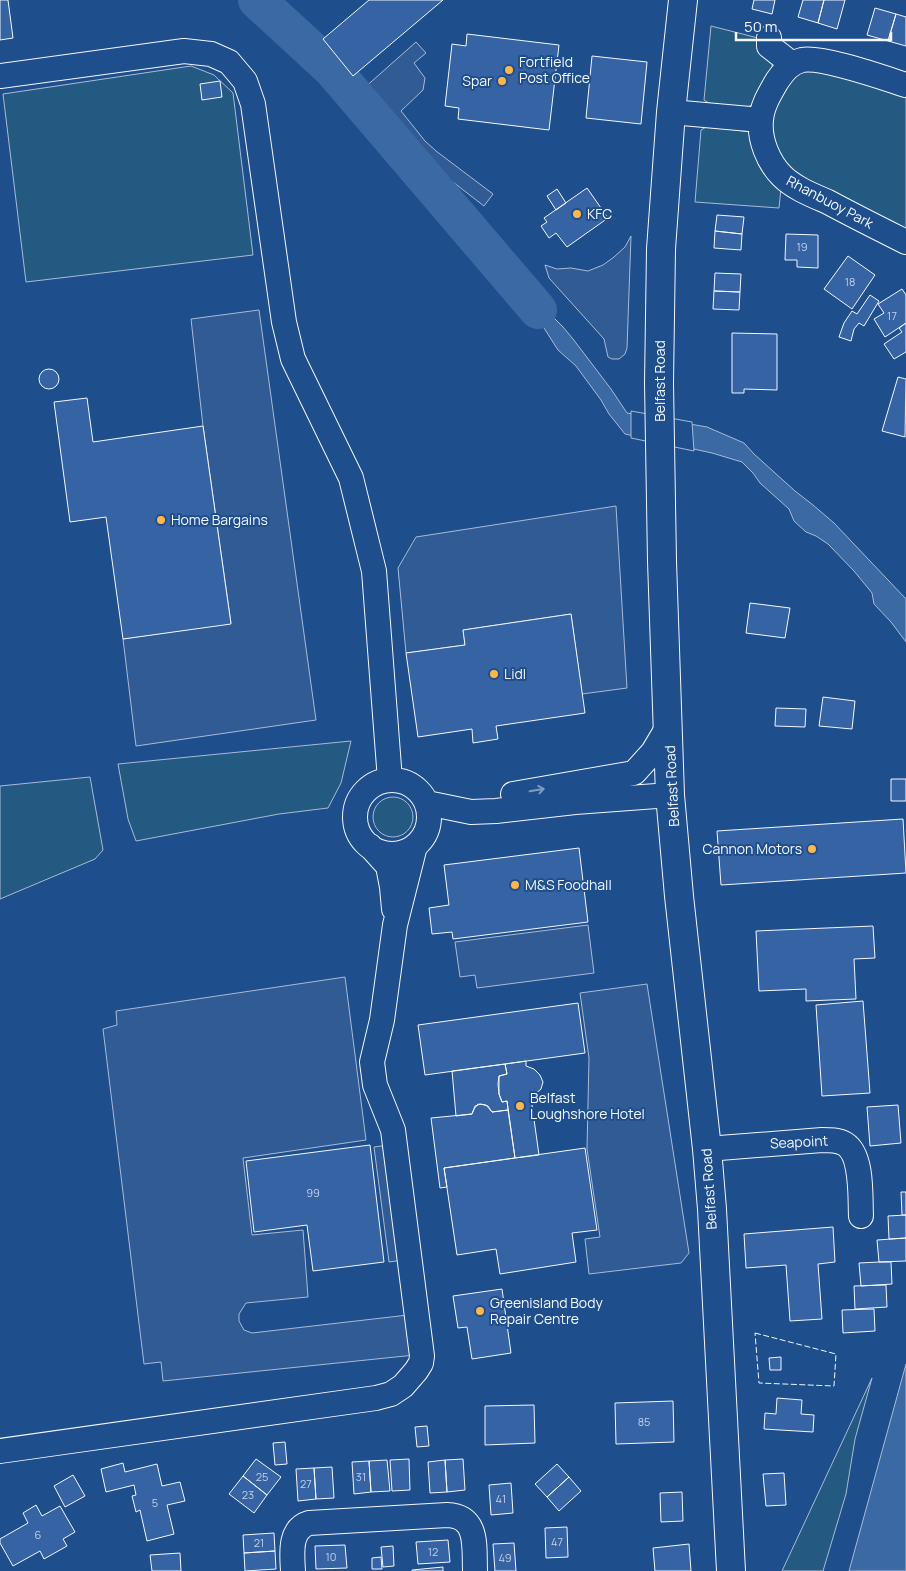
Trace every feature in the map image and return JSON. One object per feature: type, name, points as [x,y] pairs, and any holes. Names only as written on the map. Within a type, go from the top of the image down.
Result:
[{"type":"highway","name":"Belfast Road","points":[[683,0],[670,112],[661,248],[659,383],[662,561],[670,795],[706,1148],[718,1319],[731,1571]]},
{"type":"street","points":[[769,38],[769,46],[792,64],[804,60],[823,61],[906,84]]},
{"type":"street","points":[[0,76],[184,51],[211,54],[229,62],[245,80],[253,104],[284,322],[293,359],[351,478],[374,571],[390,780]]},
{"type":"street","name":"Rhanbuoy Park","points":[[792,64],[782,74],[773,88],[766,102],[761,120],[765,148],[772,163],[782,176],[800,189],[906,242]]},
{"type":"street","points":[[670,112],[761,120]]},
{"type":"street","points":[[496,811],[514,794],[634,773],[652,752],[669,725]]},
{"type":"street","points":[[370,846],[380,852],[392,853],[404,852],[415,846],[423,837],[427,815],[421,793],[402,781],[378,782],[367,790],[360,800],[356,812],[356,824],[361,836],[370,846],[388,866],[395,925]]},
{"type":"street","points":[[427,815],[496,811],[575,802],[670,795]]},
{"type":"street","points":[[0,1451],[376,1398],[398,1390],[416,1371],[421,1363],[422,1356],[420,1331],[392,1130],[375,1085],[372,1062],[382,1020],[395,925],[415,846]]},
{"type":"street","name":"Seapoint","points":[[706,1148],[822,1140],[834,1140],[843,1143],[850,1148],[856,1162],[861,1216]]},
{"type":"street","points":[[293,1571],[294,1536],[302,1525],[309,1523],[448,1515],[461,1517],[468,1522],[473,1538],[475,1571]]},
{"type":"shaded area","points":[[711,26],[762,39],[774,58],[766,90],[752,105],[744,108],[727,109],[704,100]]},
{"type":"shaded area","points":[[416,42],[426,53],[414,63],[425,78],[423,90],[401,111],[425,141],[436,151],[493,194],[484,206],[423,159],[363,89]]},
{"type":"shaded area","points":[[191,66],[214,75],[233,93],[253,255],[26,282],[3,94]]},
{"type":"shaded area","points":[[805,70],[813,70],[906,95],[906,231],[798,177],[776,154],[771,143],[773,108],[794,76]]},
{"type":"shaded area","points":[[708,126],[750,132],[759,165],[768,179],[781,188],[779,208],[695,202],[701,130]]},
{"type":"shaded area","points":[[631,236],[627,348],[625,354],[619,359],[612,359],[608,357],[604,339],[549,278],[545,265],[557,269],[571,268],[588,271],[603,265],[614,257],[625,247]]},
{"type":"shaded area","points":[[541,305],[573,339],[627,413],[707,427],[744,443],[795,491],[834,523],[906,599],[906,642],[874,604],[872,593],[854,571],[828,544],[806,532],[794,521],[789,509],[760,483],[742,462],[712,453],[625,434],[576,366],[558,350],[535,314]]},
{"type":"shaded area","points":[[259,310],[316,720],[136,746],[123,639],[231,623],[203,426],[191,319]]},
{"type":"shaded area","points":[[616,506],[627,688],[582,694],[571,614],[463,630],[465,645],[406,653],[398,568],[416,537]]},
{"type":"shaded area","points":[[351,741],[341,783],[328,808],[279,814],[136,841],[128,819],[118,764]]},
{"type":"shaded area","points":[[90,777],[103,850],[95,859],[0,899],[0,786]]},
{"type":"shaded area","points":[[389,797],[397,797],[404,800],[410,806],[413,817],[410,828],[404,834],[397,837],[389,837],[382,834],[376,828],[373,821],[373,813],[376,806],[382,800]]},
{"type":"shaded area","points":[[588,925],[594,973],[477,988],[475,975],[460,977],[455,942]]},
{"type":"shaded area","points":[[345,977],[366,1140],[243,1158],[252,1235],[303,1230],[308,1297],[246,1303],[239,1314],[239,1321],[244,1330],[252,1333],[408,1315],[415,1355],[163,1381],[161,1362],[144,1364],[103,1029],[117,1025],[116,1011]]},
{"type":"shaded area","points":[[647,984],[689,1253],[681,1263],[589,1274],[585,1239],[600,1237],[587,1149],[589,1058],[580,993]]},
{"type":"shaded area","points":[[389,1145],[403,1260],[389,1262],[374,1147]]},
{"type":"shaded area","points":[[906,1364],[906,1571],[849,1571]]},
{"type":"shaded area","points":[[872,1378],[855,1439],[846,1494],[823,1571],[782,1571]]},
{"type":"pier","points":[[631,411],[692,422],[694,451],[631,438]]},
{"type":"building","points":[[0,0],[8,0],[13,38],[0,40]]},
{"type":"building","points":[[369,0],[443,0],[353,76],[323,39]]},
{"type":"building","points":[[754,0],[775,0],[772,14],[752,9]]},
{"type":"building","points":[[803,0],[824,0],[818,23],[798,17]]},
{"type":"building","points":[[824,0],[845,0],[837,29],[818,23]]},
{"type":"building","points":[[875,8],[896,14],[888,41],[867,35]]},
{"type":"building","points":[[896,14],[906,17],[906,46],[888,41]]},
{"type":"building","name":"Spar","points":[[467,34],[559,45],[549,130],[458,119],[459,108],[445,106],[452,44],[466,46]]},
{"type":"building","points":[[592,56],[647,62],[641,124],[586,118]]},
{"type":"building","points":[[220,81],[222,97],[202,100],[200,84]]},
{"type":"building","name":"KFC","points":[[587,188],[608,218],[567,247],[556,233],[549,238],[541,226],[547,222],[544,218]]},
{"type":"building","points":[[557,189],[566,203],[556,210],[547,196]]},
{"type":"building","points":[[717,215],[744,217],[742,234],[715,231]]},
{"type":"building","points":[[715,231],[742,234],[741,250],[714,248]]},
{"type":"building","points":[[786,234],[818,235],[818,268],[797,267],[797,260],[785,260]]},
{"type":"building","points":[[848,256],[875,275],[852,309],[824,289]]},
{"type":"building","points":[[715,273],[741,274],[740,292],[714,291]]},
{"type":"building","points":[[902,289],[906,295],[906,323],[885,337],[874,319],[884,313],[878,304]]},
{"type":"building","points":[[714,291],[740,292],[739,310],[713,309]]},
{"type":"building","points":[[870,295],[879,301],[864,326],[859,323],[854,329],[851,341],[839,337],[844,323],[852,311],[857,314]]},
{"type":"building","points":[[906,323],[906,352],[894,359],[884,344],[902,332],[899,328]]},
{"type":"building","points":[[732,333],[777,334],[777,390],[744,389],[744,393],[732,393]]},
{"type":"building","points":[[49,369],[56,372],[59,379],[56,386],[49,389],[42,386],[39,379],[42,372]]},
{"type":"building","points":[[898,377],[906,379],[905,437],[882,431]]},
{"type":"building","name":"Home Bargains","points":[[87,398],[93,442],[203,426],[231,624],[123,639],[106,517],[70,522],[54,402]]},
{"type":"building","points":[[750,603],[790,608],[785,638],[746,633]]},
{"type":"building","name":"Lidl","points":[[571,614],[585,713],[496,726],[498,739],[473,743],[472,729],[418,737],[406,653],[465,645],[463,630]]},
{"type":"building","points":[[823,697],[855,701],[852,729],[819,726]]},
{"type":"building","points":[[776,708],[806,709],[805,727],[775,726]]},
{"type":"building","points":[[891,779],[906,779],[906,801],[891,801]]},
{"type":"building","name":"Cannon Motors","points":[[903,819],[906,873],[721,885],[717,831]]},
{"type":"building","name":"M&S Foodhall","points":[[579,848],[588,922],[453,939],[452,932],[432,934],[429,908],[449,905],[444,865]]},
{"type":"building","points":[[873,926],[875,958],[854,959],[856,999],[806,1001],[806,989],[759,991],[756,931]]},
{"type":"building","points":[[863,1001],[870,1093],[822,1096],[816,1005]]},
{"type":"building","points":[[578,1003],[585,1053],[425,1075],[418,1025]]},
{"type":"building","name":"Belfast Loughshore Hotel","points":[[526,1061],[526,1066],[534,1069],[540,1075],[543,1082],[541,1089],[531,1098],[539,1155],[515,1158],[507,1101],[502,1102],[499,1094],[499,1076],[507,1074],[505,1064]]},
{"type":"building","points":[[505,1064],[507,1074],[499,1076],[498,1084],[502,1102],[507,1101],[508,1110],[492,1112],[488,1106],[481,1104],[475,1106],[472,1114],[456,1116],[452,1071]]},
{"type":"building","points":[[478,1104],[486,1105],[492,1112],[508,1110],[515,1158],[444,1168],[447,1187],[440,1188],[431,1118],[472,1114]]},
{"type":"building","points":[[898,1105],[901,1143],[870,1146],[867,1107]]},
{"type":"building","points":[[370,1145],[384,1262],[313,1271],[307,1225],[254,1232],[246,1161]]},
{"type":"building","points":[[585,1148],[597,1230],[572,1233],[576,1262],[500,1274],[496,1249],[457,1255],[444,1168]]},
{"type":"building","points":[[901,1192],[906,1192],[906,1215],[902,1215]]},
{"type":"building","points":[[906,1215],[906,1238],[889,1239],[888,1216]]},
{"type":"building","points":[[833,1227],[835,1262],[818,1264],[822,1319],[790,1321],[786,1265],[746,1268],[744,1234]]},
{"type":"building","points":[[906,1238],[906,1261],[879,1262],[877,1240]]},
{"type":"building","points":[[891,1262],[892,1284],[861,1286],[859,1263]]},
{"type":"building","points":[[886,1285],[887,1307],[855,1309],[854,1286]]},
{"type":"building","name":"Greenisland Body Repair Centre","points":[[502,1289],[511,1353],[472,1359],[467,1327],[458,1328],[453,1296]]},
{"type":"building","points":[[874,1309],[875,1331],[843,1333],[842,1310]]},
{"type":"building","points":[[781,1357],[781,1370],[770,1370],[769,1358]]},
{"type":"building","points":[[777,1398],[802,1400],[801,1414],[814,1415],[813,1432],[764,1429],[765,1413],[776,1414]]},
{"type":"building","points":[[673,1401],[674,1442],[616,1444],[615,1403]]},
{"type":"building","points":[[534,1405],[535,1443],[485,1445],[485,1406]]},
{"type":"building","points":[[427,1426],[429,1446],[417,1447],[415,1427]]},
{"type":"building","points":[[285,1442],[287,1464],[275,1465],[273,1443]]},
{"type":"building","points":[[256,1459],[281,1477],[267,1495],[243,1476]]},
{"type":"building","points":[[409,1459],[410,1490],[392,1491],[390,1460]]},
{"type":"building","points":[[463,1459],[465,1490],[447,1492],[445,1460]]},
{"type":"building","points":[[387,1460],[390,1491],[371,1492],[369,1461]]},
{"type":"building","points":[[445,1460],[447,1492],[430,1493],[428,1462]]},
{"type":"building","points":[[369,1461],[371,1492],[354,1494],[352,1462]]},
{"type":"building","points":[[123,1463],[125,1472],[157,1464],[162,1486],[180,1482],[185,1501],[167,1505],[174,1534],[147,1541],[140,1510],[136,1512],[132,1496],[136,1495],[134,1485],[106,1492],[101,1469]]},
{"type":"building","points":[[557,1464],[569,1477],[547,1497],[535,1484]]},
{"type":"building","points":[[332,1467],[334,1498],[316,1499],[314,1468]]},
{"type":"building","points":[[314,1468],[316,1499],[298,1501],[296,1469]]},
{"type":"building","points":[[784,1473],[786,1505],[766,1506],[763,1474]]},
{"type":"building","points":[[73,1475],[85,1496],[65,1507],[54,1486]]},
{"type":"building","points":[[243,1476],[267,1495],[254,1513],[229,1494]]},
{"type":"building","points":[[569,1477],[581,1491],[559,1511],[547,1497]]},
{"type":"building","points":[[511,1483],[513,1513],[491,1515],[489,1485]]},
{"type":"building","points":[[682,1492],[683,1521],[661,1522],[660,1493]]},
{"type":"building","points":[[36,1505],[42,1516],[60,1506],[75,1532],[63,1539],[67,1546],[44,1559],[40,1551],[13,1566],[0,1543],[0,1539],[28,1523],[23,1513]]},
{"type":"building","points":[[567,1527],[568,1557],[546,1558],[545,1528]]},
{"type":"building","points":[[274,1533],[275,1551],[244,1553],[243,1535]]},
{"type":"building","points":[[448,1540],[450,1562],[418,1564],[416,1542]]},
{"type":"building","points":[[514,1543],[516,1571],[495,1571],[493,1544]]},
{"type":"building","points":[[689,1544],[691,1571],[655,1571],[653,1548]]},
{"type":"building","points":[[345,1545],[347,1568],[316,1569],[315,1546]]},
{"type":"building","points":[[393,1546],[394,1566],[383,1567],[381,1547]]},
{"type":"building","points":[[275,1551],[276,1569],[245,1571],[244,1553]]},
{"type":"building","points":[[180,1553],[181,1571],[152,1571],[150,1555]]},
{"type":"building","points":[[381,1557],[382,1569],[372,1569],[372,1558]]},
{"type":"building","points":[[443,1567],[443,1571],[412,1571],[412,1570]]},
{"type":"waterway","points":[[257,0],[332,69],[538,310]]},
{"type":"fence","points":[[755,1333],[836,1354],[834,1386],[759,1383],[755,1333]]},
{"type":"place","name":"Fortfield Post Office","points":[[509,70]]},
{"type":"place","name":"Spar","points":[[502,81]]},
{"type":"place","name":"KFC","points":[[577,214]]},
{"type":"place","name":"Home Bargains","points":[[161,520]]},
{"type":"place","name":"Lidl","points":[[494,674]]},
{"type":"place","name":"Cannon Motors","points":[[812,849]]},
{"type":"place","name":"M&S Foodhall","points":[[515,885]]},
{"type":"place","name":"Belfast Loughshore Hotel","points":[[520,1106]]},
{"type":"place","name":"Greenisland Body Repair Centre","points":[[480,1311]]}]
